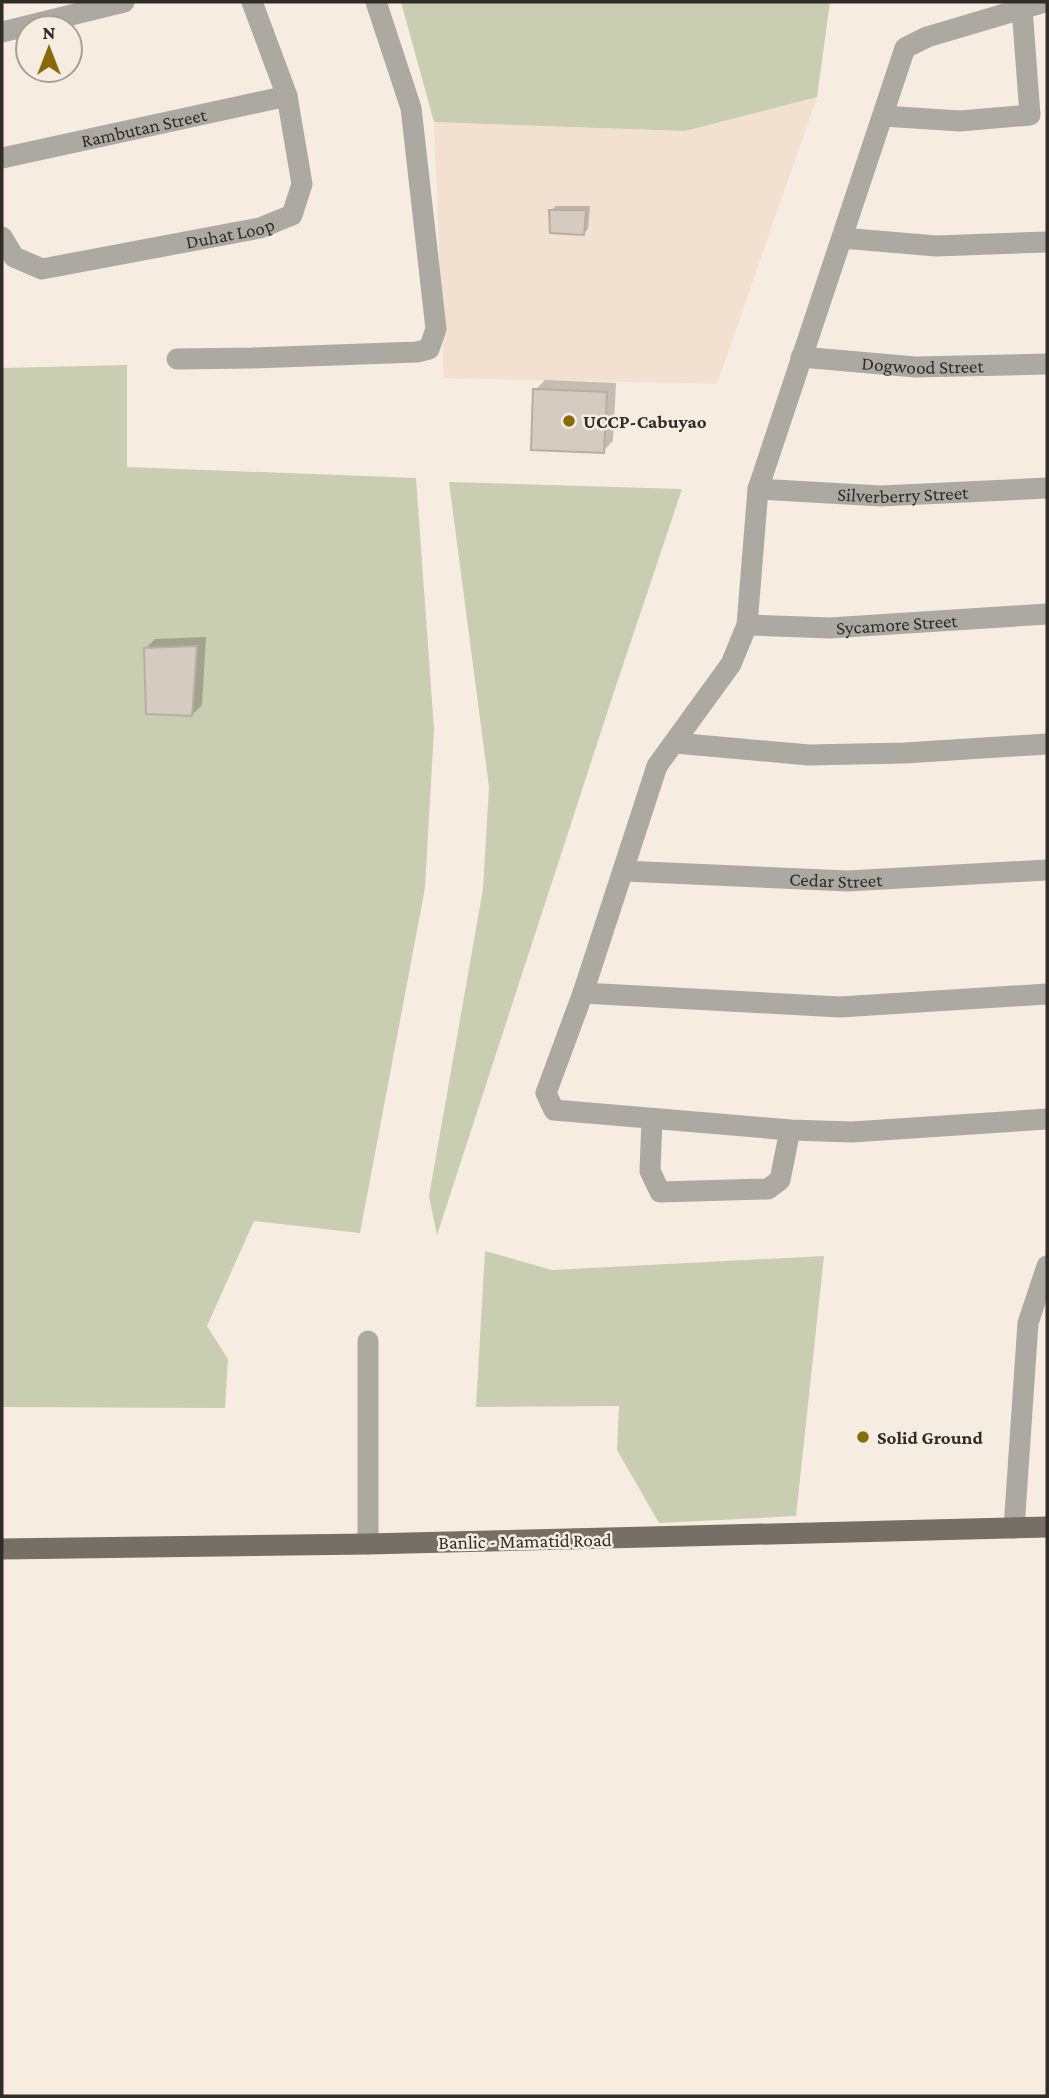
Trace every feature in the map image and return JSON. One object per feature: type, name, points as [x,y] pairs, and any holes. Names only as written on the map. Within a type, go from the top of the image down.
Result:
[{"type":"main road","name":"Banlic - Mamatid Road","points":[[2,1549],[368,1545],[1047,1527]]},
{"type":"street","points":[[2,32],[124,2]]},
{"type":"street","name":"Duhat Loop","points":[[2,237],[14,257],[42,269],[260,228],[292,215],[302,184],[287,96],[252,2]]},
{"type":"street","points":[[177,359],[252,359],[417,352],[429,349],[436,329],[411,108],[376,2]]},
{"type":"street","points":[[1045,2],[927,37],[905,48],[758,489],[747,625],[731,664],[657,766],[624,872],[547,1093],[554,1110],[790,1130],[852,1132],[1047,1119]]},
{"type":"street","points":[[883,116],[960,121],[1030,115],[1022,9]]},
{"type":"street","name":"Rambutan Street","points":[[2,158],[287,96]]},
{"type":"street","points":[[842,238],[936,246],[1047,242]]},
{"type":"street","name":"Dogwood Street","points":[[801,357],[915,367],[1047,364]]},
{"type":"street","name":"Silverberry Street","points":[[758,489],[881,496],[1047,488]]},
{"type":"street","name":"Sycamore Street","points":[[747,625],[830,628],[1047,614]]},
{"type":"street","points":[[675,743],[809,755],[905,753],[1047,744]]},
{"type":"street","name":"Cedar Street","points":[[624,872],[848,881],[1047,870]]},
{"type":"street","points":[[583,993],[840,1007],[1047,994]]},
{"type":"street","points":[[652,1119],[650,1171],[660,1192],[768,1189],[780,1180],[790,1130]]},
{"type":"street","points":[[1014,1528],[1028,1322],[1047,1266]]},
{"type":"street","points":[[368,1341],[368,1545]]},
{"type":"shaded area","points":[[817,97],[717,384],[444,378],[434,122],[685,131]]},
{"type":"green space","points":[[401,2],[830,2],[817,97],[685,131],[434,122]]},
{"type":"green space","points":[[127,365],[127,467],[416,478],[434,729],[425,888],[360,1233],[254,1221],[207,1326],[228,1359],[225,1408],[2,1407],[2,368]]},
{"type":"green space","points":[[449,482],[682,489],[437,1235],[429,1196],[483,889],[489,787]]},
{"type":"green space","points":[[485,1251],[552,1270],[824,1256],[796,1516],[659,1523],[617,1450],[619,1406],[476,1407]]},
{"type":"building","points":[[549,210],[586,210],[584,235],[550,233]]},
{"type":"building","name":"UCCP-Cabuyao","points":[[533,389],[607,392],[604,453],[531,450]]},
{"type":"building","points":[[197,646],[192,716],[146,714],[144,648]]},
{"type":"place","name":"UCCP-Cabuyao","points":[[569,421]]},
{"type":"place","name":"Solid Ground","points":[[863,1437]]}]
